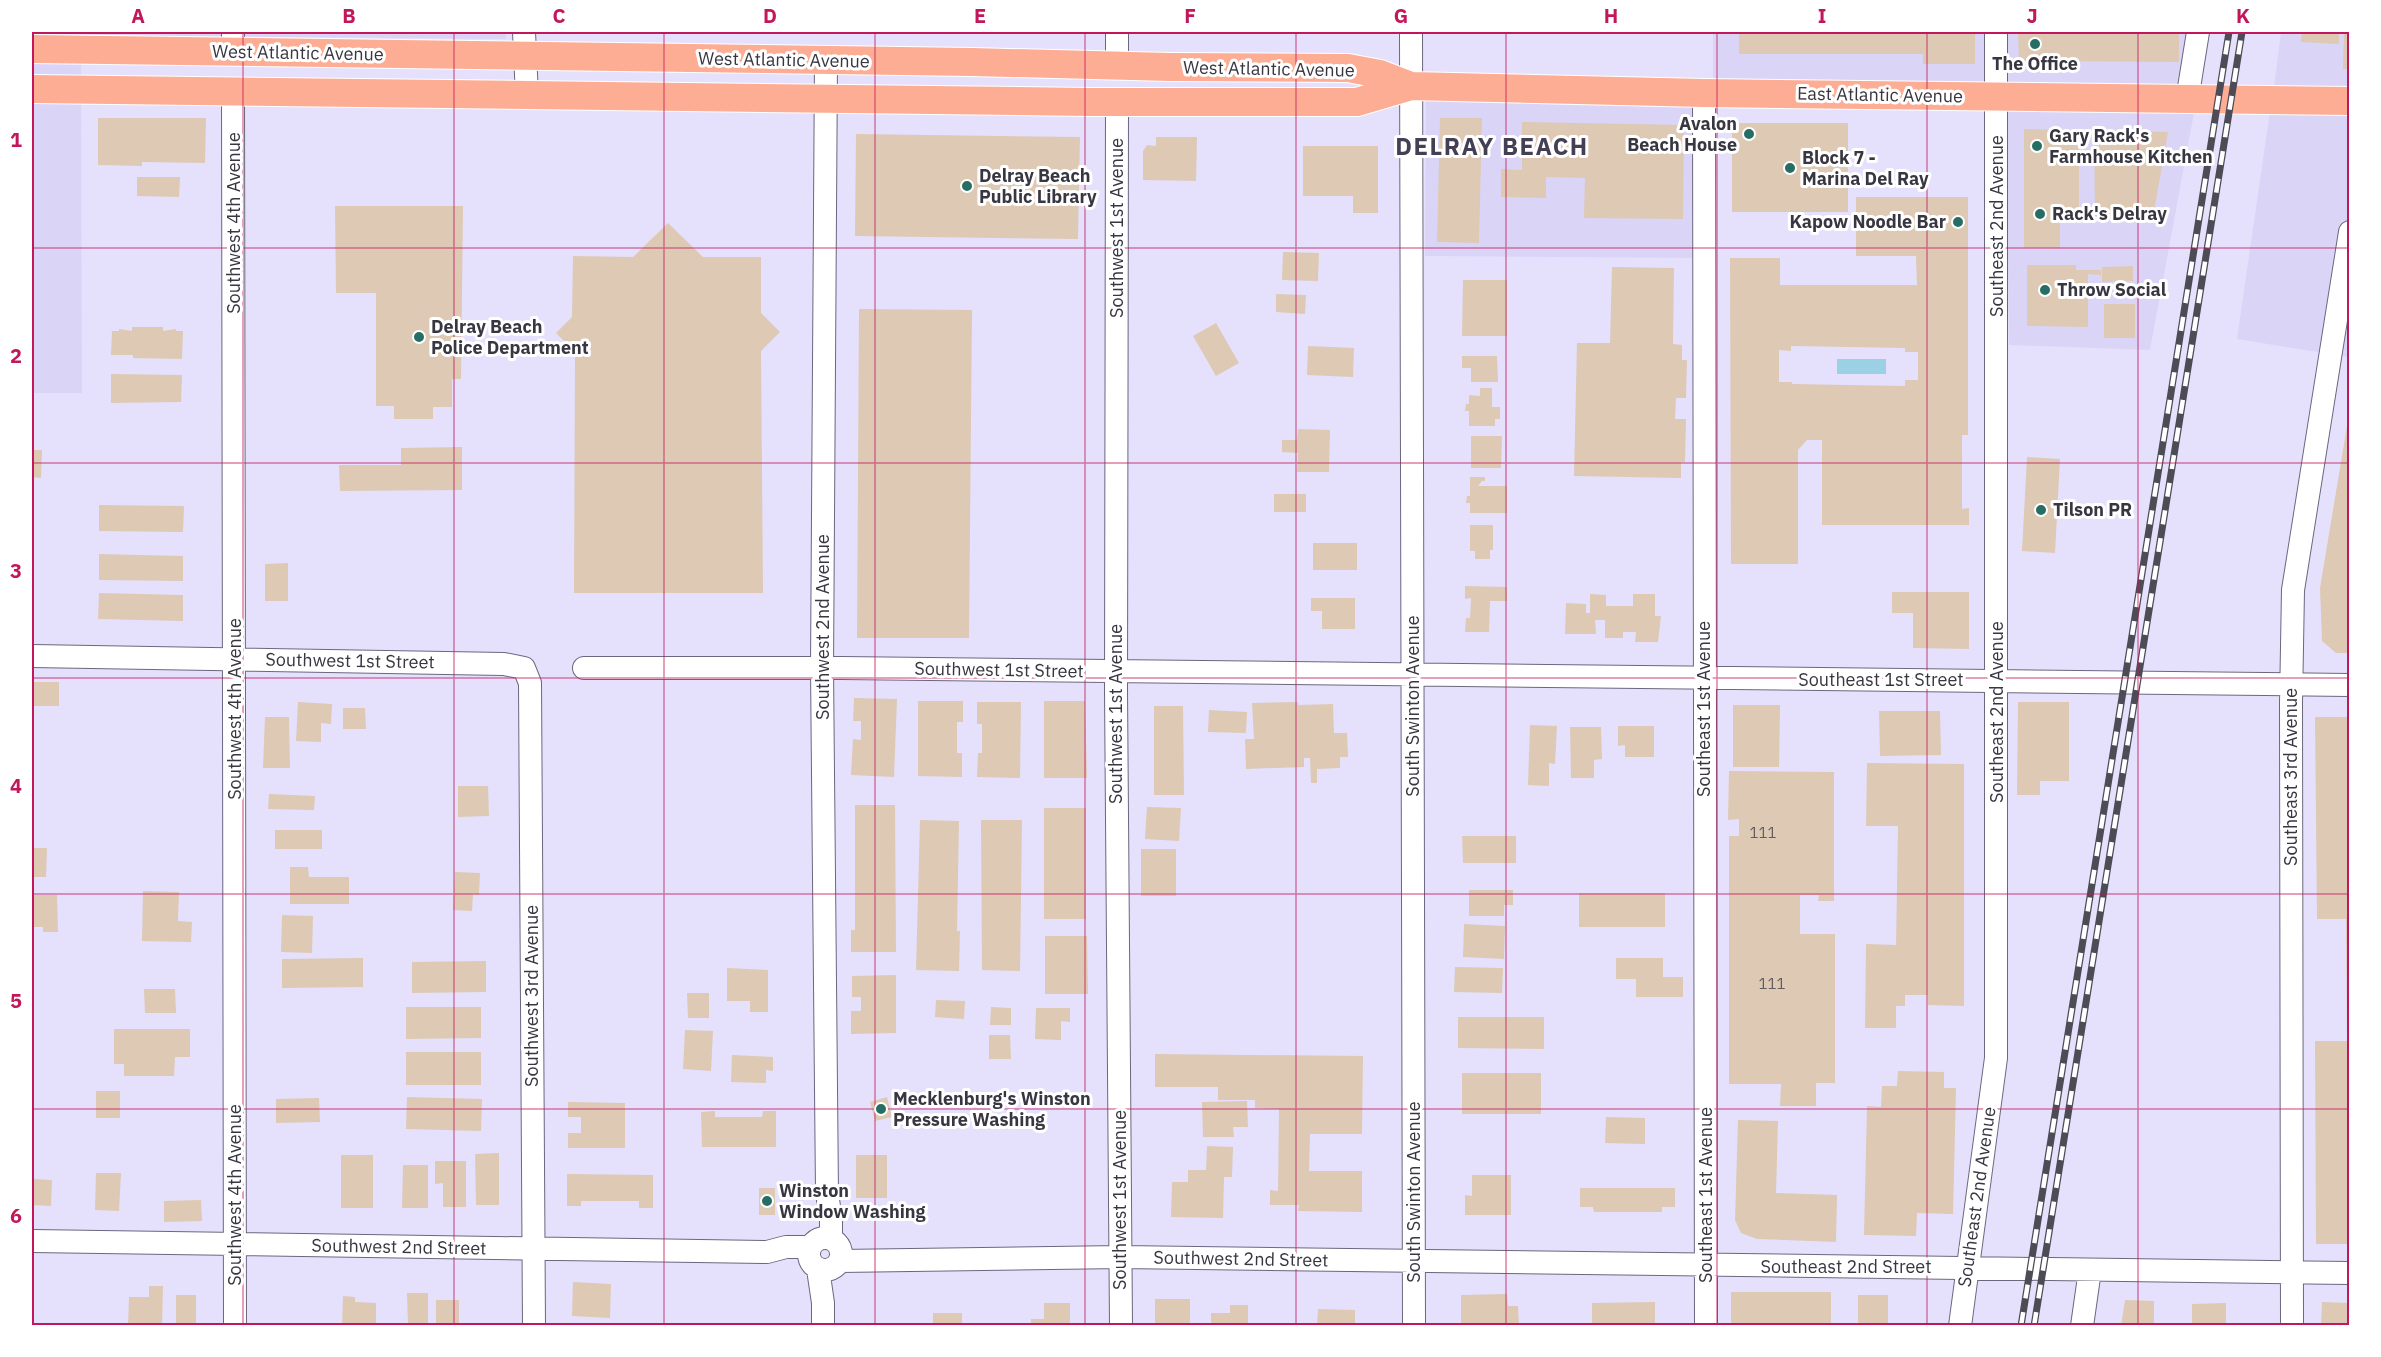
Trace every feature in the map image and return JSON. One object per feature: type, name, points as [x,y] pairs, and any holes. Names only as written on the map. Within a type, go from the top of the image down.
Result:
[{"type":"main road","name":"West Atlantic Avenue","points":[[32,49],[233,42],[323,53],[524,44],[826,60],[1348,68],[1380,74],[1411,86]]},
{"type":"main road","points":[[151,91],[202,81],[227,65],[233,42]]},
{"type":"main road","points":[[234,92],[239,80],[247,73],[264,66],[323,53]]},
{"type":"main road","points":[[1072,102],[1118,65]]},
{"type":"main road","points":[[1117,102],[1170,67]]},
{"type":"main road","name":"West Atlantic Avenue","points":[[32,89],[1072,102],[1357,102],[1411,86]]},
{"type":"main road","name":"East Atlantic Avenue","points":[[1411,86],[1704,93],[2349,101]]},
{"type":"street","points":[[1117,32],[1118,65]]},
{"type":"street","name":"South Swinton Avenue","points":[[1411,32],[1414,1326]]},
{"type":"street","name":"Southeast 2nd Avenue","points":[[1960,1326],[1996,1058],[1996,32]]},
{"type":"street","points":[[2187,100],[2198,32]]},
{"type":"street","points":[[524,44],[526,96]]},
{"type":"street","name":"Southwest 2nd Avenue","points":[[823,1315],[827,1193],[822,668],[826,60]]},
{"type":"street","name":"Southwest 4th Avenue","points":[[234,92],[235,1326]]},
{"type":"street","name":"Southeast 1st Avenue","points":[[1704,93],[1706,1326]]},
{"type":"street","name":"Southwest 1st Avenue","points":[[1117,102],[1116,671],[1121,1326]]},
{"type":"street","name":"Southeast 3rd Avenue","points":[[2292,1326],[2291,684],[2293,590],[2349,232]]},
{"type":"street","name":"Southwest 1st Street","points":[[32,656],[504,664],[524,668]]},
{"type":"street","name":"Southwest 3rd Avenue","points":[[524,668],[530,683],[534,1326]]},
{"type":"street","name":"Southwest 1st Street","points":[[584,668],[822,668],[1413,675]]},
{"type":"street","name":"Southeast 1st Street","points":[[1413,675],[2349,685]]},
{"type":"street","name":"Southwest 2nd Street","points":[[32,1241],[767,1252],[786,1247],[825,1254],[872,1250],[889,1260],[1121,1257],[1414,1262]]},
{"type":"street","name":"Southeast 2nd Street","points":[[1414,1262],[2349,1273]]},
{"type":"street","points":[[2082,1326],[2090,1270]]},
{"type":"shaded area","points":[[32,32],[506,32],[506,39],[81,35],[82,393],[32,393]]},
{"type":"shaded area","points":[[1713,32],[2209,32],[2150,350],[2009,345],[2006,83],[1713,80]]},
{"type":"shaded area","points":[[2281,32],[2349,32],[2349,88],[2274,87]]},
{"type":"shaded area","points":[[1426,100],[1695,104],[1695,258],[1425,256]]},
{"type":"shaded area","points":[[2270,111],[2349,113],[2349,357],[2237,339]]},
{"type":"water","points":[[1837,359],[1886,359],[1886,374],[1837,374]]},
{"type":"building","points":[[1739,32],[1975,32],[1975,64],[1923,64],[1923,54],[1739,54]]},
{"type":"building","points":[[2018,32],[2179,32],[2179,62],[2019,61]]},
{"type":"building","points":[[2302,32],[2339,32],[2339,44],[2301,42]]},
{"type":"building","points":[[2344,32],[2350,32],[2350,69],[2343,69]]},
{"type":"building","points":[[98,118],[206,118],[205,163],[142,162],[142,166],[98,165]]},
{"type":"building","points":[[1440,118],[1482,118],[1479,243],[1437,242]]},
{"type":"building","points":[[1522,122],[1684,125],[1683,219],[1584,218],[1585,178],[1546,177],[1546,198],[1501,197],[1501,169],[1522,170]]},
{"type":"building","name":"Block 7 - Marina Del Ray","points":[[1732,123],[1848,123],[1848,212],[1732,212]]},
{"type":"building","points":[[2024,129],[2079,130],[2079,216],[2060,216],[2060,248],[2024,248]]},
{"type":"building","points":[[2094,130],[2168,132],[2153,217],[2095,216]]},
{"type":"building","name":"Delray Beach Public Library","points":[[856,134],[1080,137],[1078,239],[855,236]]},
{"type":"building","points":[[1156,137],[1197,137],[1196,181],[1143,180],[1143,151],[1147,145],[1156,146]]},
{"type":"building","points":[[1303,146],[1378,146],[1378,213],[1353,213],[1353,196],[1303,196]]},
{"type":"building","points":[[137,177],[180,177],[179,197],[137,196]]},
{"type":"building","points":[[1856,197],[1968,197],[1968,435],[1962,435],[1962,509],[1969,508],[1969,525],[1822,525],[1822,440],[1807,440],[1798,450],[1798,564],[1731,564],[1730,258],[1780,258],[1780,285],[1917,285],[1916,256],[1856,256]],"holes":[[[1791,346],[1905,348],[1905,352],[1918,352],[1918,380],[1905,380],[1905,386],[1779,382],[1779,350],[1791,351]]]},
{"type":"building","name":"Delray Beach Police Department","points":[[335,206],[463,206],[461,379],[452,379],[452,407],[433,407],[433,419],[394,419],[394,406],[376,406],[376,293],[336,293]]},
{"type":"building","points":[[668,223],[703,257],[761,257],[761,313],[780,332],[761,351],[763,593],[574,593],[575,352],[556,333],[572,317],[573,256],[633,257]]},
{"type":"building","points":[[1283,252],[1319,253],[1318,281],[1282,280]]},
{"type":"building","points":[[2027,265],[2076,265],[2076,270],[2101,270],[2101,275],[2088,274],[2088,327],[2027,326]]},
{"type":"building","points":[[2133,266],[2133,281],[2102,282],[2102,267]]},
{"type":"building","points":[[1612,267],[1674,268],[1673,344],[1682,345],[1682,360],[1687,360],[1686,398],[1676,398],[1675,419],[1686,419],[1685,462],[1681,462],[1681,478],[1574,476],[1577,343],[1610,343]]},
{"type":"building","points":[[1463,280],[1507,280],[1507,336],[1462,336]]},
{"type":"building","points":[[1276,294],[1306,295],[1305,314],[1276,312]]},
{"type":"building","points":[[2104,304],[2135,304],[2135,338],[2104,338]]},
{"type":"building","points":[[859,309],[972,310],[969,638],[857,638]]},
{"type":"building","points":[[1216,323],[1239,363],[1216,376],[1193,336]]},
{"type":"building","points":[[132,327],[163,327],[163,331],[176,329],[176,331],[183,331],[182,359],[111,355],[112,331],[119,331],[119,329],[132,331]]},
{"type":"building","points":[[1308,346],[1354,348],[1353,377],[1307,375]]},
{"type":"building","points":[[1462,356],[1497,356],[1498,382],[1471,382],[1471,368],[1462,368]]},
{"type":"building","points":[[111,374],[182,375],[181,402],[111,403]]},
{"type":"building","points":[[1480,388],[1492,388],[1492,407],[1500,407],[1500,419],[1495,419],[1495,426],[1469,426],[1469,411],[1465,411],[1466,404],[1469,404],[1469,395],[1480,396]]},
{"type":"building","points":[[2348,420],[2350,653],[2336,653],[2322,641],[2320,588]]},
{"type":"building","points":[[1298,429],[1330,430],[1329,472],[1297,472],[1298,453],[1282,452],[1282,440],[1297,440]]},
{"type":"building","points":[[1471,436],[1502,436],[1501,468],[1471,468]]},
{"type":"building","points":[[462,447],[462,490],[340,491],[339,465],[401,465],[401,448]]},
{"type":"building","points":[[32,450],[42,450],[41,478],[32,477]]},
{"type":"building","points":[[2027,457],[2060,459],[2055,553],[2022,551]]},
{"type":"building","points":[[1470,477],[1485,477],[1485,481],[1478,486],[1507,486],[1507,513],[1470,513],[1470,503],[1466,503],[1467,496],[1470,496]]},
{"type":"building","points":[[1274,494],[1306,494],[1306,512],[1274,512]]},
{"type":"building","points":[[99,505],[184,506],[183,532],[99,531]]},
{"type":"building","points":[[1470,525],[1493,525],[1493,550],[1490,550],[1490,559],[1475,559],[1475,551],[1470,551]]},
{"type":"building","points":[[1313,543],[1357,543],[1357,570],[1313,570]]},
{"type":"building","points":[[99,554],[183,556],[183,581],[99,580]]},
{"type":"building","points":[[288,563],[288,601],[265,601],[265,564]]},
{"type":"building","points":[[1465,586],[1507,587],[1507,601],[1490,601],[1489,632],[1465,632],[1466,618],[1470,618],[1471,598],[1465,599]]},
{"type":"building","points":[[1892,592],[1969,592],[1969,649],[1913,648],[1913,613],[1892,613]]},
{"type":"building","points":[[99,593],[183,595],[183,621],[98,619]]},
{"type":"building","points":[[1590,594],[1606,595],[1606,606],[1633,606],[1633,594],[1655,594],[1655,616],[1661,616],[1658,642],[1635,642],[1636,632],[1623,632],[1623,638],[1605,638],[1605,620],[1595,620],[1596,634],[1565,634],[1566,603],[1586,604],[1586,613],[1590,613]]},
{"type":"building","points":[[1311,598],[1355,598],[1355,629],[1322,629],[1322,611],[1311,611]]},
{"type":"building","points":[[32,682],[59,682],[59,706],[32,706]]},
{"type":"building","points":[[854,698],[897,699],[894,777],[851,775],[853,739],[861,740],[861,721],[853,721]]},
{"type":"building","points":[[918,701],[963,701],[963,722],[957,722],[957,753],[962,753],[962,777],[918,776]]},
{"type":"building","points":[[1044,701],[1085,701],[1087,778],[1044,778]]},
{"type":"building","points":[[298,702],[332,704],[331,724],[321,723],[321,742],[296,741]]},
{"type":"building","points":[[977,702],[1021,702],[1020,778],[977,777],[978,753],[982,753],[982,724],[977,724]]},
{"type":"building","points":[[1298,702],[1298,705],[1333,704],[1334,733],[1347,733],[1348,757],[1340,757],[1340,768],[1317,769],[1317,783],[1311,783],[1310,758],[1304,758],[1304,767],[1246,769],[1245,739],[1254,739],[1252,703]]},
{"type":"building","points":[[2018,702],[2069,702],[2069,781],[2040,781],[2040,795],[2017,795]]},
{"type":"building","points":[[1733,705],[1780,705],[1779,767],[1733,767]]},
{"type":"building","points":[[1154,706],[1183,706],[1184,795],[1154,795]]},
{"type":"building","points":[[343,708],[365,708],[366,729],[343,729]]},
{"type":"building","points":[[1209,710],[1247,712],[1246,733],[1208,732]]},
{"type":"building","points":[[1879,711],[1940,711],[1941,755],[1880,756]]},
{"type":"building","points":[[265,717],[289,717],[290,768],[263,768]]},
{"type":"building","points":[[2315,717],[2350,717],[2350,1244],[2316,1244],[2315,1041],[2347,1041],[2346,919],[2317,919]]},
{"type":"building","points":[[1530,725],[1557,726],[1555,764],[1549,763],[1549,786],[1528,785]]},
{"type":"building","points":[[1618,726],[1654,726],[1654,757],[1625,757],[1625,745],[1618,746]]},
{"type":"building","points":[[1570,727],[1601,727],[1602,759],[1594,760],[1594,778],[1571,778]]},
{"type":"building","points":[[1867,763],[1964,764],[1964,1006],[1928,1005],[1928,995],[1905,995],[1905,1006],[1896,1006],[1896,1028],[1865,1028],[1866,944],[1896,945],[1898,826],[1866,826]]},
{"type":"building","points":[[1729,771],[1834,772],[1834,901],[1818,901],[1819,895],[1800,895],[1800,934],[1835,934],[1835,1083],[1816,1083],[1816,1106],[1780,1106],[1781,1084],[1729,1084],[1729,836],[1739,836],[1739,819],[1728,820]]},
{"type":"building","points":[[458,786],[488,786],[489,816],[458,817]]},
{"type":"building","points":[[269,794],[315,796],[314,810],[268,809]]},
{"type":"building","points":[[855,805],[895,805],[896,952],[851,952],[851,930],[855,930]]},
{"type":"building","points":[[1147,807],[1181,808],[1179,841],[1145,839]]},
{"type":"building","points":[[1044,808],[1086,808],[1086,919],[1044,919]]},
{"type":"building","points":[[920,820],[959,821],[957,931],[960,931],[959,971],[916,970]]},
{"type":"building","points":[[981,820],[1022,820],[1020,971],[982,970]]},
{"type":"building","points":[[275,830],[322,830],[322,849],[275,849]]},
{"type":"building","points":[[1462,836],[1516,836],[1516,863],[1463,863]]},
{"type":"building","points":[[32,848],[47,848],[46,877],[32,877]]},
{"type":"building","points":[[1141,849],[1176,849],[1176,896],[1141,896]]},
{"type":"building","points":[[290,867],[308,867],[309,877],[349,877],[349,904],[290,904]]},
{"type":"building","points":[[455,872],[480,873],[479,895],[473,894],[472,911],[453,910]]},
{"type":"building","points":[[1469,890],[1513,890],[1513,905],[1504,905],[1504,916],[1469,916]]},
{"type":"building","points":[[143,891],[179,892],[178,921],[192,922],[191,942],[142,941]]},
{"type":"building","points":[[1579,893],[1665,893],[1665,927],[1579,927]]},
{"type":"building","points":[[32,895],[57,895],[58,932],[43,932],[43,927],[32,927]]},
{"type":"building","points":[[282,915],[313,916],[312,953],[281,952]]},
{"type":"building","points":[[1464,924],[1505,926],[1504,959],[1463,957]]},
{"type":"building","points":[[1045,936],[1087,936],[1088,994],[1045,994]]},
{"type":"building","points":[[363,958],[363,987],[282,988],[282,959]]},
{"type":"building","points":[[1616,958],[1663,958],[1663,977],[1683,977],[1683,997],[1636,997],[1636,979],[1616,979]]},
{"type":"building","points":[[486,961],[486,992],[412,993],[412,962]]},
{"type":"building","points":[[1455,967],[1503,968],[1502,993],[1454,992]]},
{"type":"building","points":[[727,968],[768,970],[768,1012],[750,1012],[750,1001],[727,1001]]},
{"type":"building","points":[[896,975],[896,1033],[851,1034],[851,1011],[861,1011],[861,997],[852,997],[852,976]]},
{"type":"building","points":[[144,989],[175,989],[176,1013],[145,1013]]},
{"type":"building","points":[[687,993],[709,993],[709,1018],[688,1018]]},
{"type":"building","points":[[936,1000],[965,1001],[964,1019],[935,1017]]},
{"type":"building","points":[[406,1007],[481,1007],[481,1038],[406,1039]]},
{"type":"building","points":[[991,1007],[1011,1008],[1011,1025],[990,1025]]},
{"type":"building","points":[[1036,1008],[1070,1008],[1070,1022],[1061,1021],[1061,1040],[1035,1039]]},
{"type":"building","points":[[1458,1017],[1544,1017],[1544,1049],[1458,1048]]},
{"type":"building","points":[[114,1029],[190,1029],[190,1057],[175,1057],[174,1076],[124,1076],[124,1064],[114,1064]]},
{"type":"building","points":[[685,1030],[713,1031],[711,1071],[683,1069]]},
{"type":"building","points":[[989,1035],[1010,1035],[1011,1059],[989,1059]]},
{"type":"building","points":[[406,1052],[481,1052],[481,1085],[406,1085]]},
{"type":"building","points":[[1155,1054],[1363,1056],[1362,1134],[1310,1134],[1309,1171],[1362,1171],[1362,1212],[1298,1211],[1299,1205],[1270,1205],[1270,1190],[1278,1191],[1279,1109],[1255,1108],[1255,1100],[1218,1100],[1218,1087],[1155,1087]]},
{"type":"building","points":[[732,1055],[773,1057],[773,1071],[766,1070],[766,1083],[731,1082]]},
{"type":"building","points":[[1898,1071],[1944,1072],[1944,1088],[1956,1088],[1953,1214],[1917,1213],[1916,1236],[1864,1235],[1867,1106],[1881,1107],[1882,1086],[1897,1086]]},
{"type":"building","points":[[1462,1073],[1541,1073],[1541,1114],[1462,1114]]},
{"type":"building","points":[[96,1091],[120,1091],[120,1118],[96,1118]]},
{"type":"building","points":[[407,1097],[482,1099],[481,1131],[406,1129]]},
{"type":"building","name":"Mecklenburg's Winston Pressure Washing","points":[[887,1097],[892,1117],[875,1121],[870,1102]]},
{"type":"building","points":[[319,1098],[320,1122],[276,1123],[276,1099]]},
{"type":"building","points":[[1247,1101],[1248,1127],[1233,1127],[1234,1137],[1203,1137],[1202,1102]]},
{"type":"building","points":[[568,1102],[625,1103],[625,1148],[568,1148],[568,1133],[581,1133],[581,1117],[568,1117]]},
{"type":"building","points":[[715,1111],[715,1117],[762,1117],[763,1111],[776,1111],[776,1147],[702,1147],[701,1112]]},
{"type":"building","points":[[1606,1117],[1645,1118],[1645,1144],[1605,1143]]},
{"type":"building","points":[[1738,1120],[1778,1121],[1776,1193],[1837,1195],[1836,1242],[1757,1239],[1741,1233],[1735,1220]]},
{"type":"building","points":[[1207,1146],[1233,1147],[1232,1177],[1224,1177],[1223,1218],[1171,1217],[1172,1182],[1188,1182],[1188,1170],[1206,1170]]},
{"type":"building","points":[[499,1153],[499,1205],[476,1205],[475,1154]]},
{"type":"building","points":[[341,1155],[373,1155],[373,1208],[341,1208]]},
{"type":"building","points":[[856,1155],[887,1155],[887,1198],[856,1198]]},
{"type":"building","points":[[435,1161],[466,1161],[466,1207],[443,1207],[443,1183],[435,1184]]},
{"type":"building","points":[[403,1165],[428,1165],[428,1208],[402,1208]]},
{"type":"building","points":[[96,1173],[121,1173],[119,1211],[95,1210]]},
{"type":"building","points":[[567,1174],[653,1175],[653,1208],[639,1208],[639,1201],[581,1201],[581,1206],[567,1206]]},
{"type":"building","points":[[1472,1175],[1511,1175],[1511,1215],[1465,1215],[1465,1195],[1472,1196]]},
{"type":"building","points":[[32,1179],[52,1180],[51,1206],[32,1205]]},
{"type":"building","name":"Winston Window Washing","points":[[759,1188],[775,1188],[775,1215],[759,1215]]},
{"type":"building","points":[[1580,1188],[1675,1188],[1675,1207],[1662,1207],[1662,1212],[1594,1212],[1593,1207],[1580,1207]]},
{"type":"building","points":[[201,1200],[202,1221],[164,1222],[164,1201]]},
{"type":"building","points":[[573,1282],[611,1284],[610,1318],[572,1316]]},
{"type":"building","points":[[149,1286],[163,1286],[162,1326],[128,1326],[129,1297],[149,1297]]},
{"type":"building","points":[[1731,1292],[1831,1292],[1831,1326],[1731,1326]]},
{"type":"building","points":[[407,1293],[428,1293],[428,1326],[408,1326]]},
{"type":"building","points":[[1507,1294],[1508,1306],[1518,1306],[1519,1326],[1461,1326],[1461,1295]]},
{"type":"building","points":[[176,1295],[196,1295],[196,1326],[176,1326]]},
{"type":"building","points":[[1858,1295],[1888,1295],[1888,1326],[1858,1326]]},
{"type":"building","points":[[343,1296],[355,1297],[355,1302],[376,1303],[376,1326],[342,1326]]},
{"type":"building","points":[[1155,1299],[1190,1299],[1190,1326],[1155,1326]]},
{"type":"building","points":[[436,1300],[459,1300],[459,1326],[436,1326]]},
{"type":"building","points":[[2125,1300],[2154,1301],[2154,1326],[2121,1326]]},
{"type":"building","points":[[1655,1302],[1655,1326],[1592,1326],[1592,1303]]},
{"type":"building","points":[[2322,1302],[2348,1303],[2347,1326],[2321,1326]]},
{"type":"building","points":[[1044,1303],[1070,1303],[1070,1326],[1031,1326],[1031,1319],[1044,1319]]},
{"type":"building","points":[[2226,1303],[2226,1326],[2192,1326],[2192,1304]]},
{"type":"building","points":[[1230,1305],[1248,1305],[1248,1326],[1211,1326],[1211,1313],[1230,1313]]},
{"type":"building","points":[[1318,1309],[1355,1310],[1355,1326],[1317,1326]]},
{"type":"building","points":[[933,1313],[962,1313],[962,1326],[933,1326]]},
{"type":"railway","points":[[2021,1326],[2229,32]]},
{"type":"railway","points":[[2034,1326],[2242,32]]},
{"type":"place","name":"The Office","points":[[2035,44]]},
{"type":"place","name":"Avalon Beach House","points":[[1749,134]]},
{"type":"place","name":"Gary Rack's Farmhouse Kitchen","points":[[2037,146]]},
{"type":"place","name":"Block 7 - Marina Del Ray","points":[[1790,168]]},
{"type":"place","name":"Delray Beach Public Library","points":[[967,186]]},
{"type":"place","name":"Rack's Delray","points":[[2040,214]]},
{"type":"place","name":"Kapow Noodle Bar","points":[[1958,222]]},
{"type":"place","name":"Throw Social","points":[[2045,290]]},
{"type":"place","name":"Delray Beach Police Department","points":[[419,337]]},
{"type":"place","name":"Tilson PR","points":[[2041,510]]},
{"type":"place","name":"Mecklenburg's Winston Pressure Washing","points":[[881,1109]]},
{"type":"place","name":"Winston Window Washing","points":[[767,1201]]},
{"type":"district","name":"DELRAY BEACH","points":[[1492,147]]}]
